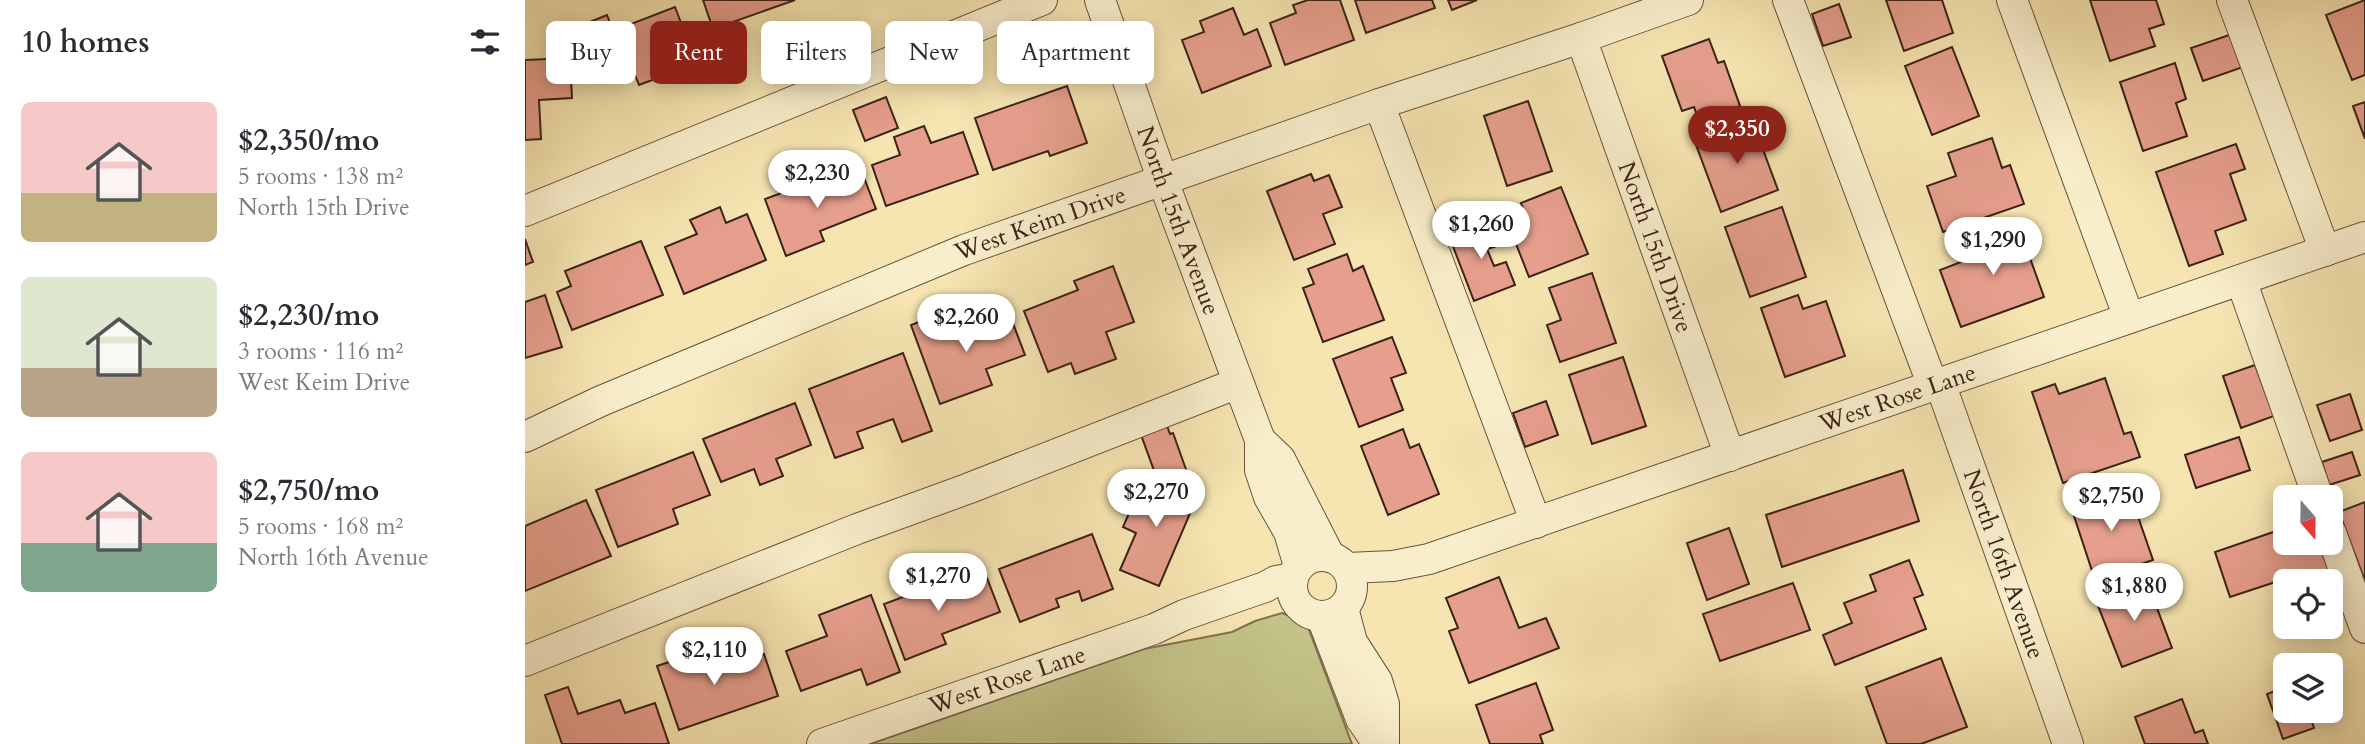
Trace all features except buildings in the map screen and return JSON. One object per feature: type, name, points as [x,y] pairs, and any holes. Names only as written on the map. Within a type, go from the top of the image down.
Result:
[{"type":"street","points":[[525,211],[1042,0]]},
{"type":"street","name":"North 15th Avenue","points":[[1100,0],[1260,440],[1260,470],[1269,497],[1289,532],[1317,595],[1360,719],[1378,744]]},
{"type":"street","name":"West Keim Drive","points":[[525,437],[601,401],[964,250],[1379,104],[1688,0]]},
{"type":"street","name":"North 16th Avenue","points":[[1788,0],[1936,385],[2068,744]]},
{"type":"street","points":[[2012,0],[2129,318]]},
{"type":"street","points":[[2232,0],[2325,251]]},
{"type":"street","name":"North 15th Drive","points":[[1581,38],[1730,456]]},
{"type":"street","points":[[1379,104],[1535,523]]},
{"type":"street","name":"West Rose Lane","points":[[1317,595],[1313,557],[1338,562],[1393,566],[1429,559],[2365,237]]},
{"type":"street","points":[[2241,280],[2314,485]]},
{"type":"street","points":[[525,661],[856,529],[967,489],[1238,383]]},
{"type":"street","name":"North 15th Avenue","points":[[1260,440],[1280,458],[1338,562]]},
{"type":"street","points":[[2339,555],[2365,628]]},
{"type":"street","name":"West Rose Lane","points":[[822,744],[1154,629],[1276,581],[1317,595],[1404,578],[1429,559]]},
{"type":"street","points":[[1317,595],[1352,583],[1338,562]]},
{"type":"street","name":"North 15th Avenue","points":[[1317,595],[1377,681],[1384,704],[1384,744]]},
{"type":"shaded area","points":[[1282,613],[1308,627],[1352,744],[870,744],[1144,649],[1232,632],[1255,621]]}]
